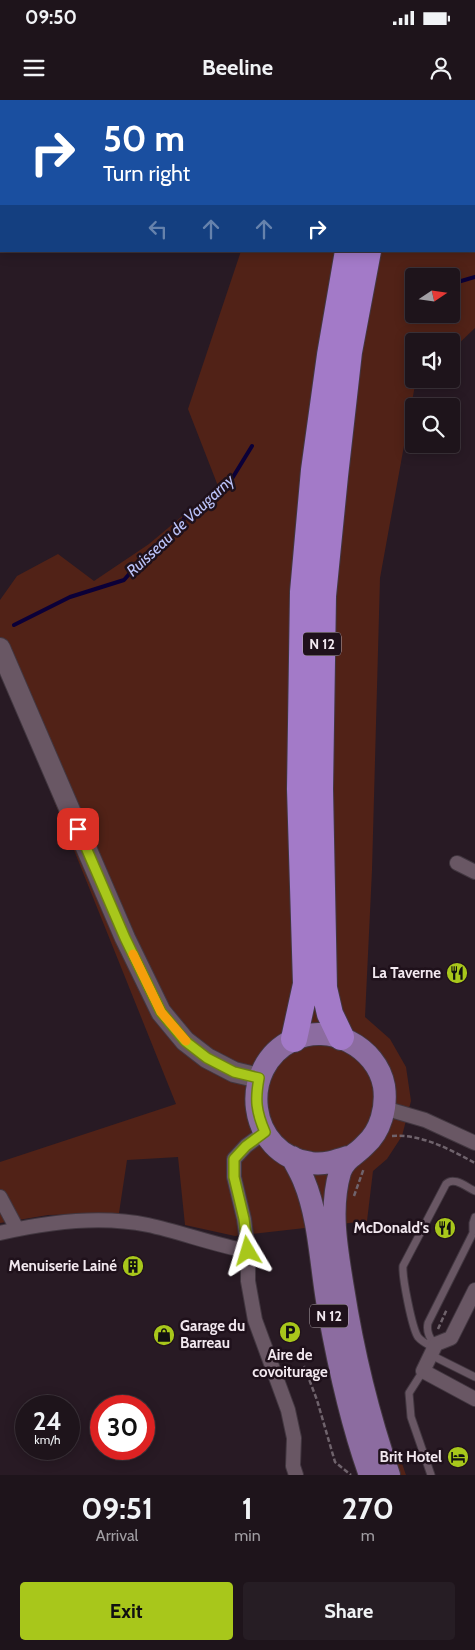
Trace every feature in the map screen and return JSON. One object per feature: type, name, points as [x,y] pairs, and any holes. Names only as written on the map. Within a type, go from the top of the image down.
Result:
[{"type":"highway","name":"N 12","points":[[294,1039],[306,984],[300,789],[303,592],[314,470],[334,331],[348,252]]},
{"type":"highway","name":"N 12","points":[[341,1037],[330,1014],[324,988],[320,788],[323,596],[334,476],[349,352],[368,252]]},
{"type":"main road","points":[[0,648],[121,929],[161,1012],[185,1041],[207,1058],[234,1072],[259,1078]]},
{"type":"main road","points":[[325,1034],[341,1037],[361,1048],[376,1065],[384,1086],[384,1108],[378,1128],[357,1159],[330,1163],[310,1163],[292,1157],[277,1147],[265,1132],[257,1115],[256,1096],[259,1078],[267,1062],[279,1049],[294,1039],[309,1035],[325,1034]]},
{"type":"main road","name":"N 12","points":[[292,1157],[305,1182],[314,1213],[328,1311],[342,1378],[362,1454],[370,1475]]},
{"type":"main road","name":"N 12","points":[[357,1159],[341,1170],[335,1200],[337,1253],[357,1367],[378,1444],[389,1475]]},
{"type":"street","points":[[457,863],[475,872]]},
{"type":"street","points":[[384,1108],[426,1120],[475,1143]]},
{"type":"street","points":[[265,1132],[246,1146],[234,1159],[234,1177],[244,1219],[248,1251],[248,1281],[258,1319],[288,1410],[294,1438],[293,1466],[296,1475]]},
{"type":"street","points":[[0,1197],[17,1229]]},
{"type":"street","points":[[0,1233],[75,1222],[118,1221],[148,1225],[248,1251]]},
{"type":"street","points":[[475,1290],[451,1338],[434,1348],[423,1371],[475,1399]]},
{"type":"lane","points":[[475,1192],[454,1180],[449,1180],[403,1266],[403,1276],[418,1337],[475,1376]]},
{"type":"lane","points":[[434,1348],[426,1329],[474,1230],[473,1223],[475,1217]]},
{"type":"lane","points":[[423,1371],[409,1393],[409,1401],[411,1417],[432,1475]]},
{"type":"path","points":[[388,1138],[393,1136],[410,1136],[427,1140],[475,1163]]},
{"type":"path","points":[[353,1196],[363,1175],[357,1159]]},
{"type":"path","points":[[434,1348],[434,1336],[450,1302]]},
{"type":"path","points":[[304,1366],[335,1462],[351,1475]]},
{"type":"shaded area","points":[[241,252],[475,252],[475,328],[460,342],[460,333],[405,333],[405,388],[414,388],[413,398],[405,398],[405,440],[380,578],[372,870],[365,1017],[390,1039],[406,1067],[411,1101],[402,1136],[387,1159],[373,1171],[367,1221],[235,1236],[185,1225],[178,1157],[127,1160],[119,1213],[48,1215],[0,1223],[0,1162],[176,1104],[0,666],[0,600],[17,576],[58,554],[94,581],[149,544],[218,486],[188,409]]},
{"type":"shaded area","points":[[398,1452],[406,1475],[361,1475]]},
{"type":"waterway","name":"Ruisseau de Vaugarny","points":[[460,281],[475,277]]},
{"type":"waterway","name":"Ruisseau de Vaugarny","points":[[14,625],[70,597],[124,580],[151,549],[177,530],[185,517],[212,499],[233,477],[252,446]]},
{"type":"slow traffic","points":[[133,954],[161,1012],[186,1041]]},
{"type":"place","name":"La Taverne","points":[[457,973]]},
{"type":"place","name":"McDonald's","points":[[445,1228]]},
{"type":"place","name":"Menuiserie Lainé","points":[[133,1266]]},
{"type":"place","name":"Aire de covoiturage","points":[[290,1332]]},
{"type":"place","name":"Garage du Barreau","points":[[164,1335]]},
{"type":"place","name":"Brit Hotel","points":[[458,1457]]},
{"type":"route","points":[[78,829],[125,938],[161,1012],[185,1041],[207,1058],[234,1072],[259,1078],[256,1096],[257,1115],[265,1132],[246,1146],[234,1159],[234,1177],[244,1219],[248,1251]]}]
